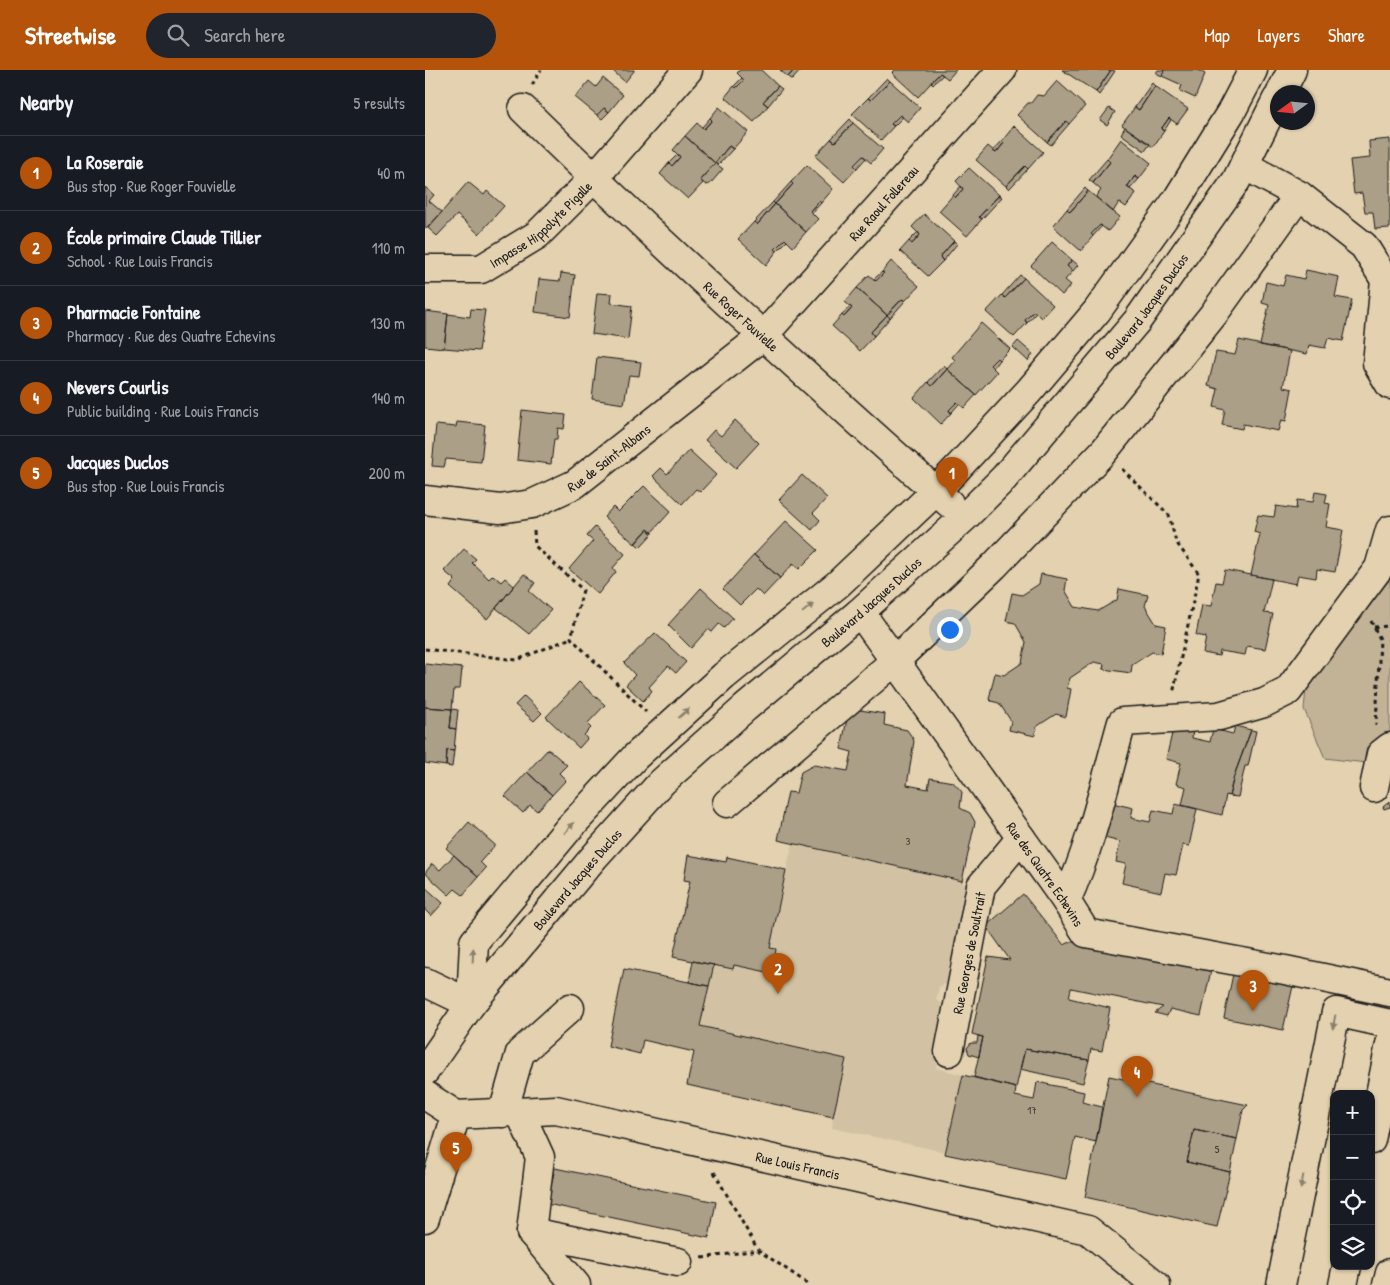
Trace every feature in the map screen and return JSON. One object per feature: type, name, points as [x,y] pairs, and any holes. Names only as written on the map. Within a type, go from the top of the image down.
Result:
[{"type":"street","name":"Impasse Hippolyte Pigalle","points":[[425,269],[481,269],[537,235],[594,178],[688,70]]},
{"type":"street","name":"Rue Raoul Follereau","points":[[763,336],[1002,70]]},
{"type":"street","points":[[425,982],[471,1004],[474,942],[570,827],[635,757],[724,676],[838,584],[936,491],[1029,391],[1097,311],[1176,201],[1231,112],[1253,70]]},
{"type":"street","points":[[1284,85],[1292,70]]},
{"type":"street","name":"Rue Roger Fouvielle","points":[[523,109],[763,336],[965,517]]},
{"type":"street","name":"Boulevard Jacques Duclos","points":[[425,1071],[471,1004],[595,856],[662,782],[745,708],[860,612],[965,517],[1004,478],[1137,321],[1236,181],[1270,113]]},
{"type":"street","points":[[1245,164],[1299,195],[1364,246],[1385,280],[1377,363],[1390,385]]},
{"type":"street","points":[[727,803],[895,661],[994,566],[1104,451],[1213,315],[1299,195]]},
{"type":"street","name":"Rue de Saint-Albans","points":[[425,500],[500,509],[532,504],[575,484],[763,336]]},
{"type":"street","points":[[1067,901],[1077,877],[1098,811],[1122,722],[1219,716],[1264,703],[1288,691],[1379,568],[1390,530]]},
{"type":"street","name":"Rue des Quatre Echevins","points":[[860,612],[1067,901],[1086,933],[1389,989]]},
{"type":"street","points":[[1374,788],[1385,750]]},
{"type":"street","name":"Rue Georges de Soultrait","points":[[949,1052],[981,886],[1021,838]]},
{"type":"street","points":[[570,1008],[520,1053],[511,1113],[540,1157],[531,1232],[576,1285]]},
{"type":"street","points":[[1281,1285],[1336,1012],[1390,1024]]},
{"type":"street","points":[[1372,1135],[1390,1044]]},
{"type":"street","points":[[425,1095],[456,1115],[425,1218]]},
{"type":"street","name":"Rue Louis Francis","points":[[456,1115],[556,1110],[1088,1230],[1156,1285]]},
{"type":"street","points":[[531,1232],[678,1262]]},
{"type":"street","points":[[1343,1285],[1346,1270]]},
{"type":"street","points":[[1387,1285],[1390,1273]]},
{"type":"path","points":[[1104,451],[1169,515],[1175,542],[1199,574],[1168,719]]},
{"type":"path","points":[[532,504],[535,546],[583,590],[571,638]]},
{"type":"path","points":[[1358,596],[1380,639],[1375,734],[1385,750]]},
{"type":"path","points":[[1374,627],[1390,626]]},
{"type":"path","points":[[571,638],[665,730]]},
{"type":"path","points":[[425,649],[517,660],[571,638]]},
{"type":"path","points":[[698,1142],[725,1194],[758,1250],[804,1281],[807,1285]]},
{"type":"path","points":[[678,1262],[758,1250]]},
{"type":"shaded area","points":[[1390,579],[1390,739],[1374,764],[1325,758],[1304,709],[1306,689]]},
{"type":"shaded area","points":[[793,843],[962,881],[972,897],[956,979],[939,987],[936,1000],[950,1009],[936,1068],[963,1075],[946,1152],[832,1128],[833,1117],[687,1085],[694,1052],[643,1040],[640,1054],[608,1046],[624,969],[689,982],[693,961],[673,957],[689,882],[684,880],[688,855],[786,870]]},
{"type":"building","points":[[612,70],[634,70],[634,71],[625,82]]},
{"type":"building","points":[[740,70],[761,70],[778,86],[763,102],[768,106],[754,122],[725,97],[734,86],[736,88],[744,80],[737,73]]},
{"type":"building","points":[[780,70],[794,70],[788,77]]},
{"type":"building","points":[[794,70],[801,70],[792,80],[788,77]]},
{"type":"building","points":[[895,70],[956,70],[948,79],[940,73],[918,97],[892,73]]},
{"type":"building","points":[[1062,70],[1111,70],[1096,92]]},
{"type":"building","points":[[1111,70],[1115,71],[1099,95],[1096,92]]},
{"type":"building","points":[[1158,70],[1164,70],[1162,76],[1156,73]]},
{"type":"building","points":[[1164,70],[1198,70],[1205,74],[1195,98],[1180,91],[1182,85],[1162,76]]},
{"type":"building","points":[[940,73],[943,75],[933,84],[931,82]]},
{"type":"building","points":[[603,78],[623,95],[609,112],[604,108],[597,115],[575,97],[589,81],[596,87]]},
{"type":"building","points":[[742,78],[744,80],[736,88],[734,86]]},
{"type":"building","points":[[887,78],[890,81],[871,100],[868,98]]},
{"type":"building","points":[[890,81],[920,108],[908,122],[900,115],[891,124],[894,126],[881,140],[852,114],[868,98],[871,100]]},
{"type":"building","points":[[1057,81],[1085,106],[1069,124],[1066,121],[1047,142],[1017,115],[1037,95],[1044,96]]},
{"type":"building","points":[[1152,83],[1155,86],[1139,110],[1135,107]]},
{"type":"building","points":[[778,86],[782,89],[768,106],[763,102]]},
{"type":"building","points":[[1155,86],[1188,109],[1177,124],[1169,118],[1161,129],[1164,131],[1153,147],[1122,125],[1135,107],[1139,110]]},
{"type":"building","points":[[719,107],[748,132],[733,149],[729,146],[715,163],[685,136],[697,123],[704,129],[712,120],[710,118]]},
{"type":"building","points":[[604,108],[609,112],[602,119],[597,115]]},
{"type":"building","points":[[1109,108],[1115,112],[1107,125],[1100,120]]},
{"type":"building","points":[[900,115],[903,117],[894,126],[891,124]]},
{"type":"building","points":[[710,118],[712,120],[704,129],[702,127]]},
{"type":"building","points":[[1169,118],[1171,120],[1164,131],[1161,129]]},
{"type":"building","points":[[850,119],[853,123],[835,142],[831,139]]},
{"type":"building","points":[[1066,121],[1069,124],[1051,145],[1047,142]]},
{"type":"building","points":[[853,123],[883,149],[871,163],[863,156],[854,165],[857,168],[844,182],[815,156],[831,139],[835,142]]},
{"type":"building","points":[[1014,126],[1043,152],[1028,169],[1025,166],[1006,186],[976,160],[988,146],[996,153],[1004,143],[1002,141]]},
{"type":"building","points":[[1125,127],[1150,144],[1145,151],[1121,134]]},
{"type":"building","points":[[685,136],[715,163],[700,180],[703,183],[688,199],[660,174],[669,163],[672,166],[680,157],[673,150]]},
{"type":"building","points":[[1121,139],[1151,163],[1139,179],[1135,176],[1127,187],[1136,193],[1126,207],[1119,202],[1113,212],[1096,197],[1101,190],[1093,183],[1110,162],[1107,159]]},
{"type":"building","points":[[1390,139],[1390,228],[1375,229],[1373,212],[1365,212],[1362,193],[1354,194],[1350,160],[1370,158],[1369,141]]},
{"type":"building","points":[[1002,141],[1004,143],[996,153],[993,151]]},
{"type":"building","points":[[729,146],[733,149],[718,165],[715,163]]},
{"type":"building","points":[[678,154],[680,157],[672,166],[669,163]]},
{"type":"building","points":[[863,156],[866,158],[857,168],[854,165]]},
{"type":"building","points":[[1107,159],[1110,162],[1093,183],[1089,180]]},
{"type":"building","points":[[715,163],[723,169],[710,184],[706,185],[700,180]]},
{"type":"building","points":[[807,165],[833,189],[821,203],[819,201],[810,211],[818,219],[806,232],[775,204],[793,184],[791,182]]},
{"type":"building","points":[[1025,166],[1028,169],[1009,189],[1006,186]]},
{"type":"building","points":[[969,168],[999,195],[979,217],[982,219],[967,236],[939,211],[953,195],[955,198],[963,189],[956,181]]},
{"type":"building","points":[[1135,176],[1139,179],[1130,189],[1127,187]]},
{"type":"building","points":[[468,182],[484,195],[487,191],[504,206],[479,234],[457,215],[437,236],[428,228]]},
{"type":"building","points":[[791,182],[793,184],[775,204],[773,202]]},
{"type":"building","points":[[961,186],[963,189],[955,198],[953,195]]},
{"type":"building","points":[[425,187],[434,195],[429,201],[442,212],[426,229],[425,228]]},
{"type":"building","points":[[1085,188],[1088,191],[1070,212],[1067,209]]},
{"type":"building","points":[[1088,191],[1120,217],[1108,231],[1100,225],[1091,234],[1093,236],[1081,251],[1053,226],[1067,209],[1070,212]]},
{"type":"building","points":[[999,195],[1002,197],[982,219],[979,217]]},
{"type":"building","points":[[819,201],[821,203],[812,213],[810,211]]},
{"type":"building","points":[[773,202],[775,204],[757,225],[754,222]]},
{"type":"building","points":[[775,204],[806,232],[793,247],[785,239],[775,249],[777,251],[766,265],[738,239],[754,222],[757,225]]},
{"type":"building","points":[[924,214],[954,241],[940,257],[943,261],[928,276],[900,251],[909,241],[912,244],[920,235],[912,227]]},
{"type":"building","points":[[1100,225],[1102,226],[1093,236],[1091,234]]},
{"type":"building","points":[[918,232],[920,235],[912,244],[909,241]]},
{"type":"building","points":[[785,239],[787,241],[777,251],[775,249]]},
{"type":"building","points":[[954,241],[957,244],[943,261],[940,257]]},
{"type":"building","points":[[1052,242],[1072,260],[1067,266],[1073,271],[1065,280],[1071,285],[1062,295],[1031,266]]},
{"type":"building","points":[[1072,260],[1078,265],[1073,271],[1067,266]]},
{"type":"building","points":[[891,261],[919,286],[905,301],[902,299],[887,315],[857,288],[869,275],[876,281],[884,273],[882,272]]},
{"type":"building","points":[[1306,270],[1339,277],[1335,297],[1352,300],[1343,341],[1328,338],[1325,348],[1309,345],[1307,354],[1260,345],[1269,305],[1262,303],[1266,282],[1283,286],[1286,275],[1304,279]]},
{"type":"building","points":[[882,272],[884,273],[876,281],[874,279]]},
{"type":"building","points":[[561,273],[575,275],[570,317],[535,312],[539,279],[560,281]]},
{"type":"building","points":[[1020,275],[1024,278],[1005,298],[1002,295]]},
{"type":"building","points":[[1024,278],[1053,305],[1041,318],[1034,311],[1025,320],[1027,323],[1014,337],[986,312],[1002,295],[1005,298]]},
{"type":"building","points":[[857,288],[887,315],[871,332],[874,336],[860,351],[832,326],[852,308],[845,302]]},
{"type":"building","points":[[597,293],[612,294],[611,303],[632,306],[628,339],[592,334]]},
{"type":"building","points":[[902,299],[905,301],[890,318],[887,315]]},
{"type":"building","points":[[850,306],[852,308],[844,317],[842,315]]},
{"type":"building","points":[[471,309],[485,310],[479,351],[444,348],[448,314],[470,317]]},
{"type":"building","points":[[425,311],[448,314],[444,348],[425,346]]},
{"type":"building","points":[[1034,311],[1036,313],[1027,323],[1025,320]]},
{"type":"building","points":[[887,315],[890,318],[874,336],[871,332]]},
{"type":"building","points":[[981,323],[1010,349],[999,360],[997,358],[990,365],[997,372],[976,395],[947,369],[955,360],[952,357]]},
{"type":"building","points":[[1239,340],[1290,351],[1283,387],[1292,389],[1286,421],[1281,420],[1278,431],[1243,424],[1242,429],[1222,425],[1225,410],[1214,407],[1218,389],[1208,386],[1216,352],[1235,355]]},
{"type":"building","points":[[1018,341],[1033,354],[1028,361],[1013,347]]},
{"type":"building","points":[[597,357],[641,362],[639,376],[629,375],[624,404],[592,399]]},
{"type":"building","points":[[997,358],[999,360],[993,368],[990,365]]},
{"type":"building","points":[[944,365],[947,369],[932,386],[928,382]]},
{"type":"building","points":[[947,369],[976,395],[964,408],[957,402],[949,410],[951,413],[941,424],[914,398],[928,382],[932,386]]},
{"type":"building","points":[[957,402],[959,404],[951,413],[949,410]]},
{"type":"building","points":[[522,410],[566,415],[564,429],[558,428],[557,439],[554,439],[551,464],[517,460]]},
{"type":"building","points":[[735,420],[759,443],[736,468],[705,440],[714,430],[721,436]]},
{"type":"building","points":[[457,422],[485,425],[481,462],[446,459],[444,467],[432,466],[436,425],[456,427]]},
{"type":"building","points":[[689,450],[716,475],[700,492],[696,489],[682,504],[653,476],[661,468],[667,474]]},
{"type":"building","points":[[802,475],[827,498],[813,513],[820,520],[812,530],[779,500]]},
{"type":"building","points":[[644,486],[671,511],[651,533],[648,529],[635,544],[604,517],[613,507],[618,512]]},
{"type":"building","points":[[1315,492],[1327,494],[1325,503],[1330,504],[1326,527],[1343,530],[1335,572],[1317,569],[1316,578],[1298,575],[1296,584],[1251,575],[1260,534],[1254,532],[1258,515],[1274,517],[1276,506],[1296,509],[1297,500],[1313,502]]},
{"type":"building","points":[[786,521],[818,550],[799,569],[793,564],[780,578],[754,555]]},
{"type":"building","points":[[595,527],[625,554],[613,568],[616,572],[598,594],[569,569],[593,541],[587,536]]},
{"type":"building","points":[[648,529],[653,533],[640,547],[635,543]]},
{"type":"building","points":[[464,549],[476,559],[472,563],[489,579],[493,575],[501,582],[505,578],[514,586],[487,619],[450,587],[455,580],[444,571]]},
{"type":"building","points":[[754,555],[780,578],[763,596],[756,589],[740,605],[723,589]]},
{"type":"building","points":[[1225,570],[1272,579],[1264,613],[1273,614],[1265,649],[1247,646],[1245,655],[1220,651],[1219,656],[1203,653],[1206,637],[1196,635],[1202,605],[1211,606],[1216,582],[1222,583]]},
{"type":"building","points":[[524,574],[535,583],[529,591],[551,610],[529,634],[496,608]]},
{"type":"building","points":[[1041,574],[1067,579],[1065,590],[1075,607],[1098,611],[1117,600],[1119,589],[1148,595],[1145,606],[1156,624],[1166,626],[1161,654],[1152,652],[1132,665],[1131,673],[1103,669],[1104,664],[1094,662],[1070,678],[1067,688],[1071,689],[1066,717],[1056,714],[1036,727],[1035,736],[1009,730],[1011,721],[999,703],[989,699],[995,673],[1004,675],[1022,663],[1026,642],[1015,623],[1006,621],[1012,593],[1022,595],[1039,584]]},
{"type":"building","points":[[701,588],[733,618],[724,628],[719,624],[712,632],[708,629],[691,648],[668,625]]},
{"type":"building","points":[[655,633],[686,662],[676,673],[668,666],[649,687],[652,691],[643,701],[626,685],[635,675],[624,663]]},
{"type":"building","points":[[425,664],[462,668],[460,689],[454,689],[452,709],[425,707]]},
{"type":"building","points":[[579,682],[605,705],[587,724],[591,728],[584,735],[587,739],[579,748],[546,717]]},
{"type":"building","points":[[524,696],[542,713],[534,721],[515,705]]},
{"type":"building","points":[[425,707],[452,709],[450,728],[456,729],[454,751],[447,750],[446,766],[425,763]]},
{"type":"building","points":[[452,709],[458,710],[456,729],[450,728]]},
{"type":"building","points":[[860,710],[885,714],[884,725],[907,730],[912,737],[914,741],[907,785],[928,789],[930,778],[953,782],[962,792],[960,808],[970,813],[975,822],[962,881],[778,840],[788,792],[796,793],[801,772],[814,765],[848,771],[852,752],[841,749],[847,719]]},
{"type":"building","points":[[1174,725],[1193,729],[1192,738],[1210,742],[1213,729],[1233,734],[1235,726],[1251,730],[1234,776],[1229,796],[1226,795],[1222,815],[1182,805],[1186,787],[1176,784],[1181,763],[1166,759]]},
{"type":"building","points":[[1251,730],[1256,731],[1238,797],[1229,796],[1234,776]]},
{"type":"building","points":[[548,749],[567,765],[559,773],[566,780],[552,795],[527,772]]},
{"type":"building","points":[[447,750],[454,751],[452,767],[446,766]]},
{"type":"building","points":[[527,772],[552,795],[537,811],[530,805],[523,813],[505,796]]},
{"type":"building","points":[[1390,801],[1390,807],[1384,809],[1383,807]]},
{"type":"building","points":[[1112,803],[1133,808],[1131,818],[1150,822],[1153,810],[1173,814],[1175,804],[1197,809],[1189,846],[1183,845],[1176,875],[1165,873],[1161,892],[1122,883],[1126,864],[1116,862],[1120,842],[1105,838]]},
{"type":"building","points":[[469,822],[495,845],[480,862],[486,868],[478,877],[446,848]]},
{"type":"building","points":[[454,855],[478,877],[463,895],[455,889],[449,895],[425,873],[432,864],[440,870]]},
{"type":"building","points":[[688,855],[726,862],[727,857],[786,870],[770,948],[776,949],[772,973],[734,965],[733,969],[673,957],[690,881],[684,880]]},
{"type":"building","points":[[425,887],[443,903],[431,916],[425,910]]},
{"type":"building","points":[[1023,894],[1064,945],[1075,940],[1211,970],[1201,1016],[1170,1009],[1167,1016],[1155,1013],[1163,1007],[1071,988],[1069,998],[1110,1008],[1102,1051],[1091,1049],[1089,1060],[1025,1049],[1016,1088],[974,1077],[983,1037],[972,1034],[988,957],[1010,960],[986,926]]},
{"type":"building","points":[[693,961],[714,965],[709,986],[689,982]]},
{"type":"building","points":[[624,969],[709,986],[700,1026],[846,1059],[833,1117],[687,1085],[694,1052],[643,1040],[640,1054],[608,1046]]},
{"type":"building","points":[[1233,974],[1293,986],[1283,1030],[1224,1018]]},
{"type":"building","points":[[978,1036],[983,1037],[979,1057],[969,1054],[967,1048],[971,1043],[977,1043]]},
{"type":"building","points":[[1025,1049],[1089,1060],[1083,1083],[1020,1069]]},
{"type":"building","points":[[963,1075],[1016,1088],[1015,1096],[1034,1100],[1037,1082],[1084,1092],[1082,1102],[1102,1107],[1096,1142],[1075,1137],[1066,1179],[945,1154]]},
{"type":"building","points":[[1109,1076],[1248,1105],[1243,1110],[1237,1139],[1194,1130],[1187,1162],[1230,1172],[1217,1227],[1085,1197]]},
{"type":"building","points":[[1194,1130],[1237,1139],[1230,1172],[1187,1162]]},
{"type":"building","points":[[555,1168],[716,1202],[709,1238],[547,1204]]},
{"type":"place","name":"La Roseraie","points":[[952,498]]},
{"type":"place","name":"École primaire Claude Tillier","points":[[778,994]]},
{"type":"place","name":"Pharmacie Fontaine","points":[[1253,1011]]},
{"type":"place","name":"Nevers Courlis","points":[[1137,1097]]},
{"type":"place","name":"Jacques Duclos","points":[[456,1173]]}]
